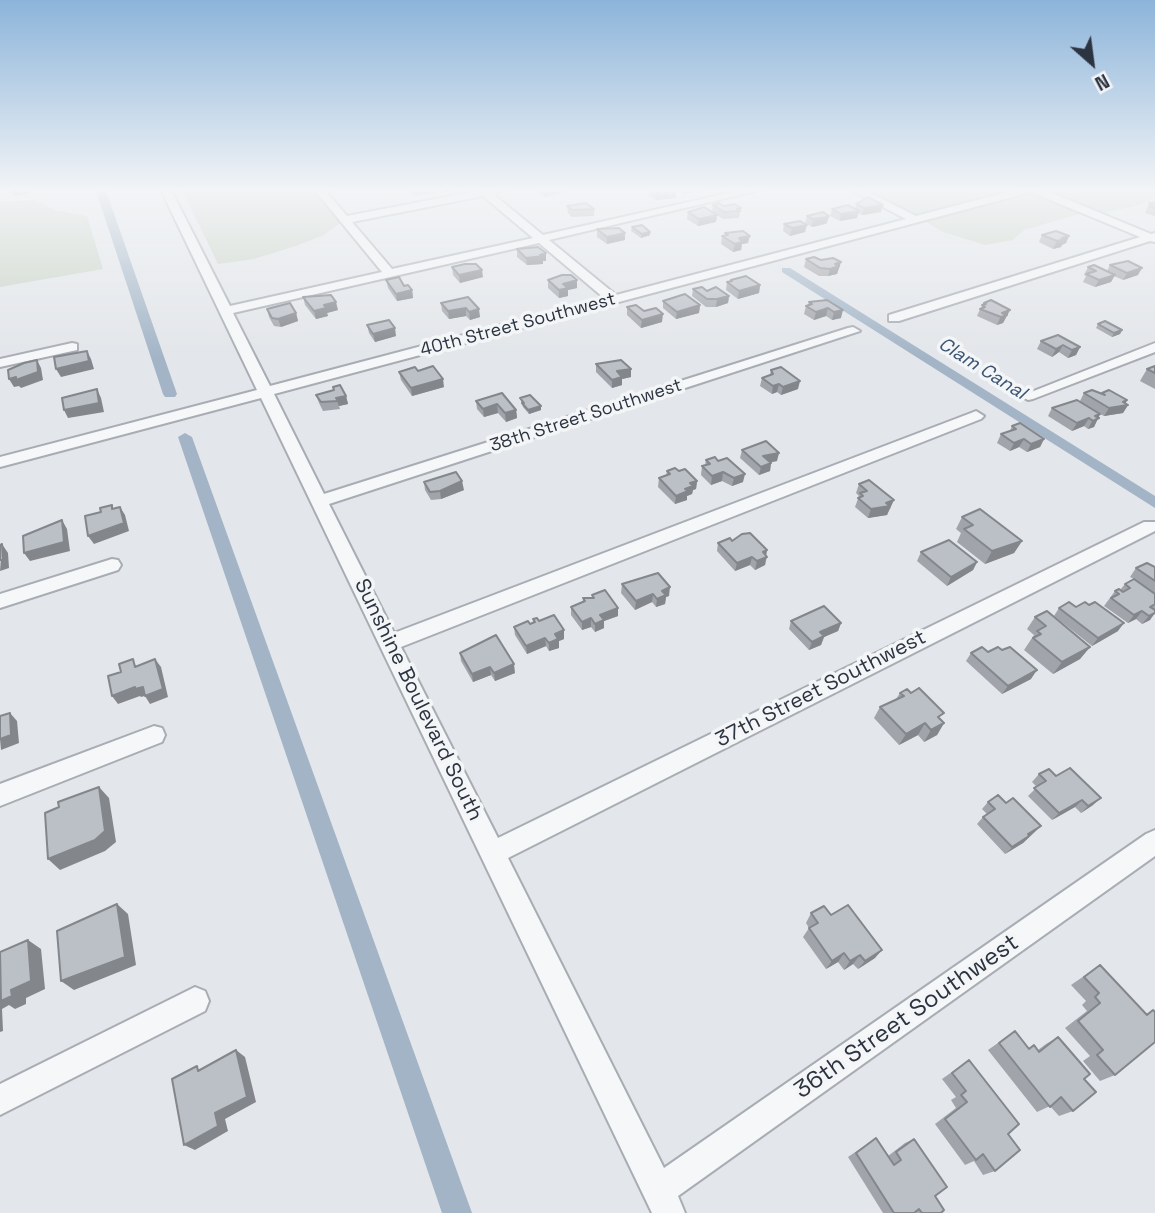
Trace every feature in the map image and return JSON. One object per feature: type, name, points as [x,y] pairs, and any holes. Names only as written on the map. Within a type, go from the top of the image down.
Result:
[{"type":"street","name":"Sunshine Boulevard South","points":[[193,245],[664,1202]]},
{"type":"street","points":[[366,245],[390,274]]},
{"type":"street","points":[[226,311],[517,245]]},
{"type":"street","points":[[548,245],[614,299]]},
{"type":"street","name":"40th Street Southwest","points":[[0,462],[822,245]]},
{"type":"street","points":[[894,318],[1132,245]]},
{"type":"street","name":"38th Street Southwest","points":[[319,501],[853,331]]},
{"type":"street","points":[[0,363],[72,346]]},
{"type":"street","points":[[1028,396],[1155,347]]},
{"type":"street","points":[[389,643],[976,416]]},
{"type":"street","name":"37th Street Southwest","points":[[493,853],[1150,526]]},
{"type":"street","points":[[0,601],[112,565]]},
{"type":"street","points":[[0,795],[154,735]]},
{"type":"street","name":"36th Street Southwest","points":[[664,1202],[1155,842]]},
{"type":"street","points":[[0,1100],[195,1001]]},
{"type":"green space","points":[[0,245],[96,245],[103,269],[0,287]]},
{"type":"green space","points":[[209,245],[300,245],[254,259],[218,264]]},
{"type":"building","points":[[538,247],[546,253],[540,255],[543,256],[526,258],[517,249]]},
{"type":"building","points":[[814,257],[821,260],[833,258],[841,262],[835,264],[839,266],[830,269],[820,268],[806,259]]},
{"type":"building","points":[[1128,261],[1142,268],[1127,273],[1110,265]]},
{"type":"building","points":[[476,264],[482,270],[459,275],[452,267]]},
{"type":"building","points":[[1094,265],[1115,275],[1099,280],[1086,274],[1096,271],[1088,267]]},
{"type":"building","points":[[571,275],[577,280],[563,284],[568,288],[559,290],[548,280]]},
{"type":"building","points":[[746,276],[760,285],[739,291],[727,282],[731,280]]},
{"type":"building","points":[[399,277],[404,286],[408,285],[412,290],[396,294],[386,280]]},
{"type":"building","points":[[702,287],[707,291],[716,287],[729,296],[707,299],[693,289]]},
{"type":"building","points":[[685,294],[700,305],[677,312],[663,301]]},
{"type":"building","points":[[331,295],[336,302],[314,311],[303,297]]},
{"type":"building","points":[[468,297],[479,309],[469,312],[466,308],[448,311],[441,303]]},
{"type":"building","points":[[827,300],[843,310],[834,312],[828,308],[816,312],[806,306],[812,304],[809,302]]},
{"type":"building","points":[[991,300],[1010,310],[1002,313],[1007,315],[1001,317],[980,309],[985,307],[982,305],[986,304],[984,303]]},
{"type":"building","points":[[290,303],[296,313],[278,319],[272,318],[267,309]]},
{"type":"building","points":[[636,305],[644,311],[656,308],[663,314],[642,320],[627,307]]},
{"type":"building","points":[[389,320],[395,328],[373,334],[367,325]]},
{"type":"building","points":[[1105,321],[1122,330],[1114,333],[1098,324]]},
{"type":"building","points":[[1058,335],[1080,347],[1072,350],[1063,345],[1056,349],[1041,341]]},
{"type":"building","points":[[87,351],[89,361],[56,369],[54,357]]},
{"type":"building","points":[[37,360],[38,372],[16,380],[16,377],[9,379],[8,370]]},
{"type":"building","points":[[621,360],[631,369],[617,371],[622,377],[612,380],[596,364]]},
{"type":"building","points":[[433,366],[443,379],[411,388],[399,372],[415,367],[418,371]]},
{"type":"building","points":[[781,367],[800,381],[783,387],[779,384],[773,386],[762,378],[773,374],[771,370]]},
{"type":"building","points":[[340,385],[346,396],[336,398],[338,401],[321,402],[316,395],[334,390],[333,387]]},
{"type":"building","points":[[97,389],[99,403],[64,410],[62,398]]},
{"type":"building","points":[[1092,390],[1105,395],[1102,393],[1109,390],[1127,400],[1123,402],[1128,405],[1109,408],[1084,393]]},
{"type":"building","points":[[502,393],[516,410],[505,413],[497,404],[483,409],[476,401]]},
{"type":"building","points":[[530,395],[541,406],[528,410],[520,398]]},
{"type":"building","points":[[1077,400],[1100,414],[1095,416],[1099,418],[1093,421],[1089,418],[1077,423],[1052,408]]},
{"type":"building","points":[[1020,423],[1044,439],[1031,444],[1024,439],[1014,443],[1001,434],[1016,429],[1012,426]]},
{"type":"building","points":[[766,441],[779,453],[763,456],[771,463],[761,467],[742,450]]},
{"type":"building","points":[[715,457],[718,461],[727,458],[745,474],[734,478],[723,472],[712,476],[702,466],[710,464],[706,460]]},
{"type":"building","points":[[675,468],[679,471],[685,469],[697,481],[690,483],[693,486],[685,489],[688,491],[676,496],[659,478],[670,474],[667,471]]},
{"type":"building","points":[[456,472],[462,481],[440,491],[430,492],[424,482]]},
{"type":"building","points":[[869,480],[894,500],[886,503],[890,506],[871,509],[858,498],[863,496],[860,493],[867,491],[859,484]]},
{"type":"building","points":[[112,505],[112,509],[120,507],[124,523],[88,536],[85,516],[101,512],[100,508]]},
{"type":"building","points":[[980,509],[1022,541],[992,551],[964,529],[973,525],[962,517]]},
{"type":"building","points":[[62,520],[64,542],[24,553],[23,536]]},
{"type":"building","points":[[750,533],[767,550],[763,552],[767,557],[757,561],[752,557],[737,563],[718,543],[730,538],[732,541],[742,534]]},
{"type":"building","points":[[949,540],[977,562],[951,577],[921,552]]},
{"type":"building","points":[[2,544],[3,560],[0,560],[0,545]]},
{"type":"building","points":[[1147,563],[1155,567],[1155,581],[1136,568]]},
{"type":"building","points":[[658,573],[670,587],[662,591],[666,595],[657,599],[653,594],[636,601],[622,584]]},
{"type":"building","points":[[1134,579],[1155,594],[1155,604],[1150,607],[1155,613],[1149,616],[1142,611],[1134,615],[1111,598],[1119,594],[1115,591],[1119,589],[1123,592],[1130,588],[1125,584]]},
{"type":"building","points":[[605,590],[618,608],[600,615],[604,620],[595,624],[591,618],[582,622],[571,607],[585,601],[583,598],[594,598],[592,595]]},
{"type":"building","points":[[1069,602],[1076,607],[1085,602],[1089,605],[1095,602],[1124,623],[1098,638],[1059,608]]},
{"type":"building","points":[[824,606],[841,623],[820,632],[824,636],[812,642],[791,621]]},
{"type":"building","points":[[1047,611],[1090,647],[1062,662],[1033,638],[1041,634],[1037,631],[1046,626],[1035,617]]},
{"type":"building","points":[[554,615],[564,630],[555,634],[558,639],[549,643],[545,638],[526,646],[514,627],[528,621],[530,624],[535,622],[533,619],[537,618],[539,621]]},
{"type":"building","points":[[496,635],[514,664],[494,673],[490,667],[472,674],[460,653]]},
{"type":"building","points":[[982,647],[988,652],[998,647],[1002,650],[1010,647],[1037,670],[1008,686],[971,653]]},
{"type":"building","points":[[133,659],[135,667],[155,659],[163,689],[145,696],[143,687],[135,687],[112,696],[108,676],[121,672],[119,664]]},
{"type":"building","points":[[919,688],[944,713],[938,717],[944,723],[931,730],[925,723],[906,734],[880,707],[904,696],[900,693],[907,689],[911,693]]},
{"type":"building","points":[[10,713],[11,735],[0,739],[0,716]]},
{"type":"building","points":[[1070,768],[1101,798],[1088,806],[1082,800],[1059,813],[1034,788],[1046,781],[1039,774],[1049,769],[1056,776]]},
{"type":"building","points":[[99,787],[105,831],[95,840],[48,859],[45,813],[59,807],[58,802]]},
{"type":"building","points":[[998,795],[1006,803],[1013,798],[1041,826],[1012,847],[983,817],[995,809],[988,802]]},
{"type":"building","points":[[117,904],[125,957],[61,981],[57,931]]},
{"type":"building","points":[[848,905],[882,950],[865,961],[860,955],[850,961],[844,953],[832,961],[809,928],[818,923],[811,913],[824,906],[831,915]]},
{"type":"building","points":[[28,940],[31,981],[11,990],[12,996],[1,1001],[0,952]]},
{"type":"building","points":[[1100,965],[1147,1015],[1153,1010],[1155,1012],[1155,1042],[1115,1075],[1097,1055],[1103,1050],[1078,1021],[1100,1003],[1095,997],[1099,993],[1084,977]]},
{"type":"building","points":[[1015,1031],[1029,1049],[1034,1045],[1039,1052],[1058,1037],[1090,1074],[1084,1079],[1096,1092],[1073,1111],[1061,1097],[1050,1107],[999,1043]]},
{"type":"building","points":[[236,1050],[247,1097],[215,1113],[218,1126],[184,1145],[172,1079],[197,1066],[198,1071]]},
{"type":"building","points":[[969,1060],[1019,1124],[1008,1134],[1020,1150],[995,1171],[983,1154],[976,1160],[945,1119],[967,1102],[961,1095],[966,1091],[952,1073]]},
{"type":"building","points":[[876,1138],[894,1165],[901,1160],[896,1152],[914,1139],[947,1187],[935,1196],[944,1210],[941,1213],[922,1213],[919,1209],[914,1213],[894,1213],[856,1153]]},
{"type":"waterway","points":[[119,245],[170,394]]},
{"type":"waterway","name":"Clam Canal","points":[[786,270],[1155,503]]},
{"type":"waterway","points":[[185,437],[457,1213]]}]
